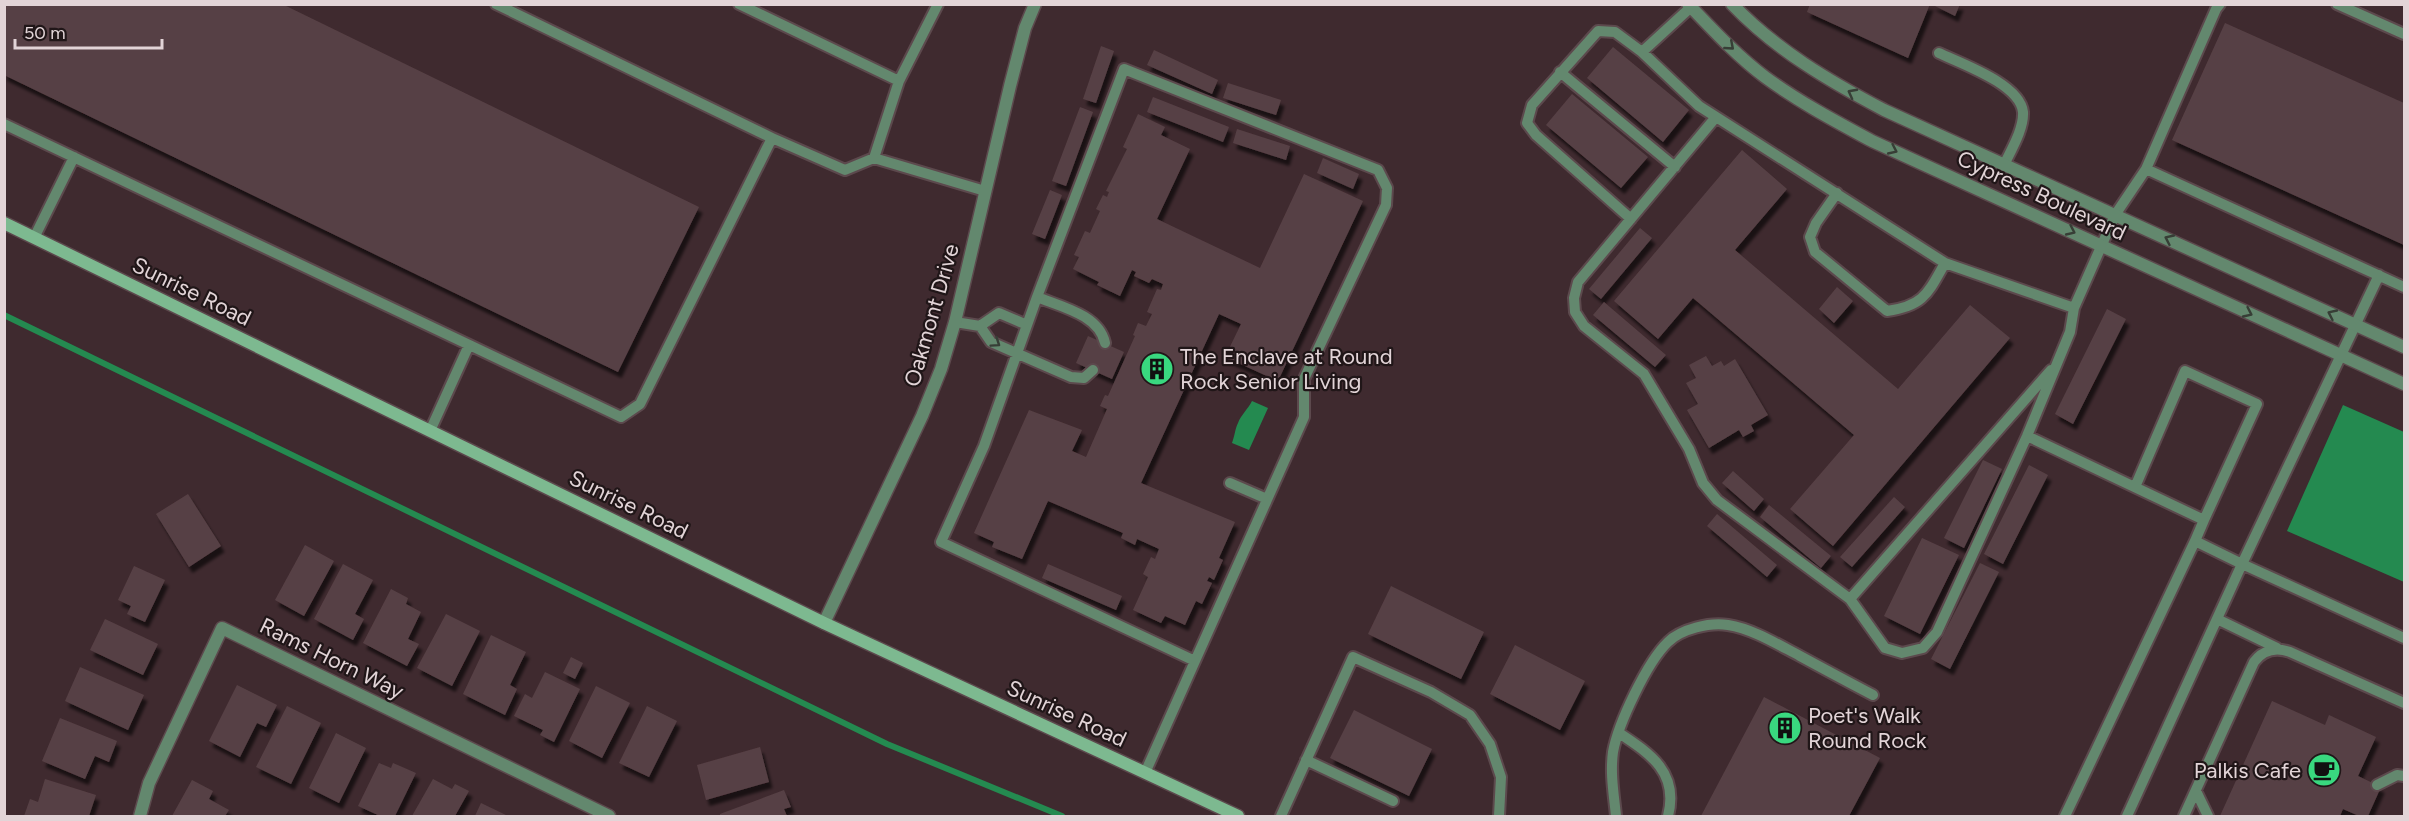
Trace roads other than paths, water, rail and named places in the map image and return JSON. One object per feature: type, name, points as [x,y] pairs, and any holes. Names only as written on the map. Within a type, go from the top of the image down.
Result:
[{"type":"main road","name":"Sunrise Road","points":[[4,223],[824,623],[1238,816]]},
{"type":"street","name":"Oakmont Drive","points":[[824,623],[922,416],[941,369],[955,322],[1022,40],[1035,4]]},
{"type":"street","name":"Cypress Boulevard","points":[[1732,4],[1785,51],[1832,82],[1884,110],[2404,347]]},
{"type":"street","name":"Cypress Boulevard","points":[[1690,6],[1716,34],[1764,76],[1814,110],[1872,141],[2404,384]]},
{"type":"street","name":"Rams Horn Way","points":[[140,816],[149,783],[222,628],[609,816]]},
{"type":"lane","points":[[496,4],[772,138],[844,170],[874,158],[985,191]]},
{"type":"lane","points":[[740,4],[899,81]]},
{"type":"lane","points":[[874,158],[899,81],[938,4]]},
{"type":"lane","points":[[1716,117],[1578,282],[1574,298],[1575,312],[1584,326],[1644,374],[1689,449],[1703,483],[1717,500],[1850,599],[1884,648],[1902,653],[1923,648],[1937,632],[2027,436],[2070,332],[2074,308],[2100,245],[2115,215],[2146,169],[2220,4]]},
{"type":"lane","points":[[2337,4],[2404,34]]},
{"type":"lane","points":[[1642,52],[1690,6]]},
{"type":"lane","points":[[1631,219],[1536,135],[1527,123],[1532,105],[1598,31],[1614,32],[1642,52],[1699,106],[1946,263],[2074,308]]},
{"type":"lane","points":[[1939,53],[2003,84],[2015,95],[2021,105],[2023,113],[2021,126],[2004,165]]},
{"type":"lane","points":[[1145,773],[1304,417],[1304,379],[1386,205],[1387,188],[1378,170],[1124,69],[1037,297],[984,446],[941,542],[1195,661]]},
{"type":"lane","points":[[1560,72],[1675,167]]},
{"type":"lane","points":[[4,124],[621,417],[640,404],[772,138]]},
{"type":"lane","points":[[34,238],[74,157]]},
{"type":"lane","points":[[2146,169],[2404,287]]},
{"type":"lane","points":[[1837,193],[1816,223],[1810,237],[1815,252],[1887,311],[1907,308],[1921,299],[1946,263]]},
{"type":"lane","points":[[2127,816],[2242,564],[2379,275]]},
{"type":"lane","points":[[1037,297],[1091,320],[1103,332],[1106,343]]},
{"type":"lane","points":[[955,322],[980,326],[999,314],[1027,325]]},
{"type":"lane","points":[[980,326],[991,342],[1071,377],[1084,378],[1093,370]]},
{"type":"lane","points":[[430,430],[470,345]]},
{"type":"lane","points":[[1850,599],[2057,363]]},
{"type":"lane","points":[[2065,816],[2257,404],[2185,371],[2135,487]]},
{"type":"lane","points":[[2027,436],[2204,520]]},
{"type":"lane","points":[[1230,483],[1268,499]]},
{"type":"lane","points":[[2195,541],[2404,638]]},
{"type":"lane","points":[[2217,619],[2277,648],[2404,703]]},
{"type":"lane","points":[[1616,816],[1612,776],[1613,754],[1619,733],[1655,657],[1668,641],[1702,626],[1728,625],[1764,637],[1873,695]]},
{"type":"lane","points":[[2184,816],[2254,662],[2265,652],[2277,648]]},
{"type":"lane","points":[[1281,816],[1353,657],[1431,692],[1470,715],[1490,744],[1501,777],[1499,816]]},
{"type":"lane","points":[[1619,733],[1651,756],[1664,772],[1671,802],[1668,816]]},
{"type":"lane","points":[[1306,760],[1393,801]]},
{"type":"lane","points":[[2377,785],[2397,775],[2404,776]]},
{"type":"lane","points":[[2196,791],[2208,816]]},
{"type":"waterway","points":[[4,315],[887,744],[1062,816]]},
{"type":"place","name":"The Enclave at Round Rock Senior Living","points":[[1157,369]]},
{"type":"place","name":"Poet's Walk Round Rock","points":[[1785,728]]},
{"type":"place","name":"Palkis Cafe","points":[[2324,770]]}]
